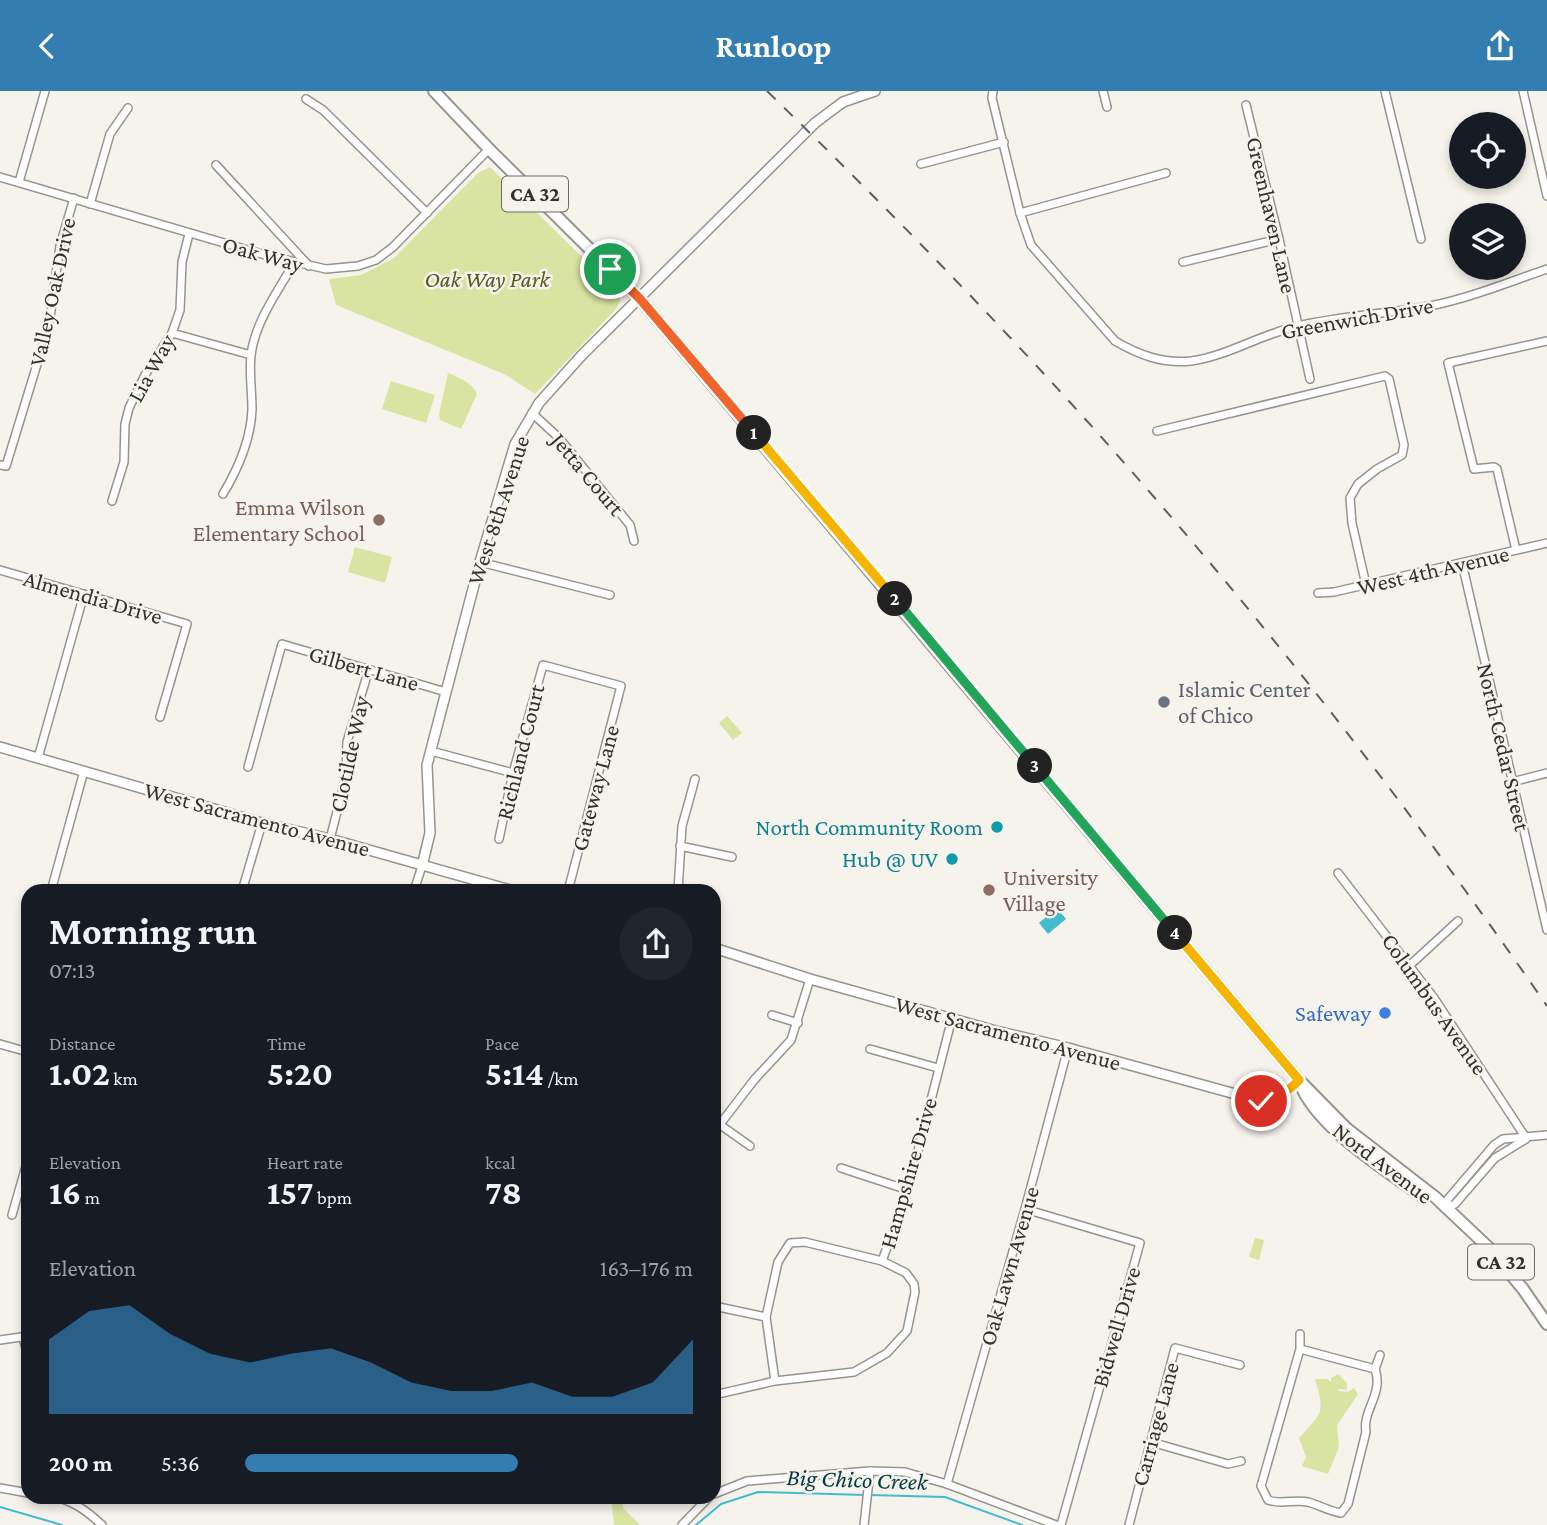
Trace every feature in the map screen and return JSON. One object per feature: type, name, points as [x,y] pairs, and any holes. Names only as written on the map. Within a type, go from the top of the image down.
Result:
[{"type":"main road","name":"Nord Avenue","points":[[434,91],[640,299],[1299,1080],[1304,1095],[1348,1141],[1430,1202],[1446,1209],[1489,1248],[1523,1289],[1547,1324]]},
{"type":"street","points":[[19,182],[45,91]]},
{"type":"street","name":"West 8th Avenue","points":[[422,866],[430,833],[427,765],[514,444],[532,413],[582,355],[815,123],[843,102],[875,91]]},
{"type":"street","points":[[1103,91],[1107,107]]},
{"type":"street","points":[[1385,91],[1421,239]]},
{"type":"street","points":[[1523,91],[1547,196]]},
{"type":"street","name":"Greenwich Drive","points":[[991,93],[1020,213],[1031,245],[1115,341],[1133,352],[1163,360],[1192,361],[1298,325],[1433,305],[1547,269]]},
{"type":"street","points":[[306,99],[323,110],[427,213]]},
{"type":"street","name":"Greenhaven Lane","points":[[1246,105],[1310,379]]},
{"type":"street","points":[[90,204],[110,134],[128,108]]},
{"type":"street","points":[[921,164],[1004,142]]},
{"type":"street","name":"Oak Way","points":[[0,177],[294,263],[344,269],[370,263],[393,247],[489,149]]},
{"type":"street","points":[[216,165],[309,266]]},
{"type":"street","points":[[1020,213],[1166,173]]},
{"type":"street","name":"Valley Oak Drive","points":[[3,465],[49,325],[60,246],[74,198]]},
{"type":"street","name":"Lia Way","points":[[113,501],[124,462],[125,424],[129,408],[145,375],[172,333],[180,310],[182,262],[189,233]]},
{"type":"street","points":[[1183,262],[1279,239]]},
{"type":"street","points":[[223,494],[237,471],[252,412],[251,355],[259,326],[294,263]]},
{"type":"street","points":[[172,333],[251,355]]},
{"type":"street","points":[[1516,550],[1497,469],[1475,469],[1448,363],[1547,341]]},
{"type":"street","points":[[1157,431],[1385,376],[1389,379],[1404,445],[1402,455],[1358,484],[1350,498],[1352,523],[1366,585]]},
{"type":"street","name":"Jetta Court","points":[[532,413],[559,438],[630,525],[634,541]]},
{"type":"street","name":"West 4th Avenue","points":[[1318,593],[1334,593],[1547,543]]},
{"type":"street","points":[[480,562],[610,595]]},
{"type":"street","name":"North Cedar Street","points":[[1462,563],[1547,930]]},
{"type":"street","name":"Almendia Drive","points":[[0,570],[187,624],[160,717]]},
{"type":"street","points":[[38,758],[84,594]]},
{"type":"street","name":"Gilbert Lane","points":[[248,767],[282,644],[446,692]]},
{"type":"street","name":"Gateway Lane","points":[[543,666],[621,686],[570,884]]},
{"type":"street","name":"Richland Court","points":[[499,839],[513,773],[543,666]]},
{"type":"street","name":"Clotilde Way","points":[[330,839],[346,777],[347,742],[369,670]]},
{"type":"street","name":"West Sacramento Avenue","points":[[0,747],[262,823],[490,884]]},
{"type":"street","points":[[431,751],[513,773]]},
{"type":"street","points":[[53,884],[85,771]]},
{"type":"street","points":[[1512,782],[1547,773]]},
{"type":"street","points":[[678,884],[682,826],[695,779]]},
{"type":"street","points":[[244,884],[262,823]]},
{"type":"street","points":[[680,846],[732,857]]},
{"type":"street","points":[[416,884],[422,866]]},
{"type":"street","name":"Columbus Avenue","points":[[1338,873],[1446,1015],[1526,1138]]},
{"type":"street","points":[[476,884],[477,880]]},
{"type":"street","points":[[1410,965],[1458,921]]},
{"type":"street","name":"West Sacramento Avenue","points":[[721,951],[810,979],[1260,1101],[1290,1090],[1299,1080]]},
{"type":"street","points":[[721,1121],[791,1040],[810,979]]},
{"type":"street","points":[[772,1015],[798,1023]]},
{"type":"street","name":"Hampshire Drive","points":[[775,1381],[766,1317],[778,1262],[790,1243],[804,1241],[882,1261],[908,1190],[952,1018]]},
{"type":"street","points":[[0,1044],[21,1050]]},
{"type":"street","name":"Oak Lawn Avenue","points":[[947,1484],[1068,1048]]},
{"type":"street","points":[[870,1049],[938,1068]]},
{"type":"street","points":[[721,1125],[750,1146]]},
{"type":"street","points":[[1446,1209],[1448,1199],[1494,1145],[1503,1139],[1547,1135]]},
{"type":"street","points":[[841,1168],[908,1190]]},
{"type":"street","points":[[12,1215],[21,1184]]},
{"type":"street","name":"Bidwell Drive","points":[[1025,1209],[1140,1243],[1058,1525]]},
{"type":"street","points":[[721,1393],[775,1381],[855,1372],[887,1353],[906,1331],[915,1292],[914,1284],[906,1273],[882,1261]]},
{"type":"street","points":[[721,1307],[766,1317]]},
{"type":"street","points":[[1300,1334],[1300,1349],[1261,1486],[1268,1500],[1276,1503],[1310,1502],[1329,1511],[1341,1513],[1348,1504],[1366,1432],[1365,1424],[1378,1385],[1375,1369],[1380,1355]]},
{"type":"street","points":[[0,1340],[21,1338]]},
{"type":"street","name":"Carriage Lane","points":[[1129,1525],[1175,1348],[1240,1365]]},
{"type":"street","points":[[1300,1349],[1375,1369]]},
{"type":"street","points":[[1151,1442],[1228,1464],[1241,1461]]},
{"type":"street","points":[[864,1525],[870,1471]]},
{"type":"street","points":[[721,1491],[747,1481],[870,1471],[905,1472],[947,1484],[1058,1525]]},
{"type":"street","points":[[0,1488],[21,1492]]},
{"type":"street","points":[[73,1504],[86,1510],[102,1525]]},
{"type":"street","points":[[682,1525],[703,1504]]},
{"type":"green space","name":"Oak Way Park","points":[[490,167],[620,294],[616,309],[535,394],[504,374],[336,305],[329,279],[361,275],[394,258],[478,173]]},
{"type":"green space","points":[[448,373],[469,383],[477,394],[461,429],[440,420]]},
{"type":"green space","points":[[391,381],[435,395],[426,423],[382,409]]},
{"type":"green space","points":[[355,547],[392,557],[385,583],[348,572]]},
{"type":"green space","points":[[727,716],[742,733],[733,740],[719,723]]},
{"type":"green space","points":[[1255,1238],[1264,1240],[1259,1260],[1249,1257]]},
{"type":"green space","points":[[1338,1374],[1347,1383],[1347,1390],[1338,1389],[1339,1391],[1347,1392],[1354,1388],[1358,1394],[1337,1425],[1339,1447],[1328,1474],[1302,1466],[1306,1457],[1299,1438],[1320,1411],[1315,1379],[1327,1379],[1331,1382],[1331,1378]]},
{"type":"green space","points":[[612,1504],[623,1504],[623,1508],[640,1525],[614,1525]]},
{"type":"water","points":[[1057,908],[1066,919],[1048,934],[1039,923]]},
{"type":"waterway","name":"Big Chico Creek","points":[[696,1525],[721,1504],[758,1492],[865,1495]]},
{"type":"waterway","name":"Big Chico Creek","points":[[870,1495],[945,1497],[1022,1525]]},
{"type":"waterway","name":"Big Chico Creek","points":[[0,1507],[62,1525]]},
{"type":"railway","points":[[767,91],[890,213],[1009,337],[1149,491],[1326,706],[1439,855],[1547,1006]]},
{"type":"place","name":"Emma Wilson Elementary School","points":[[379,520]]},
{"type":"place","name":"Islamic Center of Chico","points":[[1164,702]]},
{"type":"place","name":"North Community Room","points":[[997,827]]},
{"type":"place","name":"Hub @ UV","points":[[952,859]]},
{"type":"place","name":"University Village","points":[[989,890]]},
{"type":"place","name":"Safeway","points":[[1385,1013]]},
{"type":"route","points":[[610,269],[640,299],[1299,1080],[1290,1090],[1261,1101]]}]
